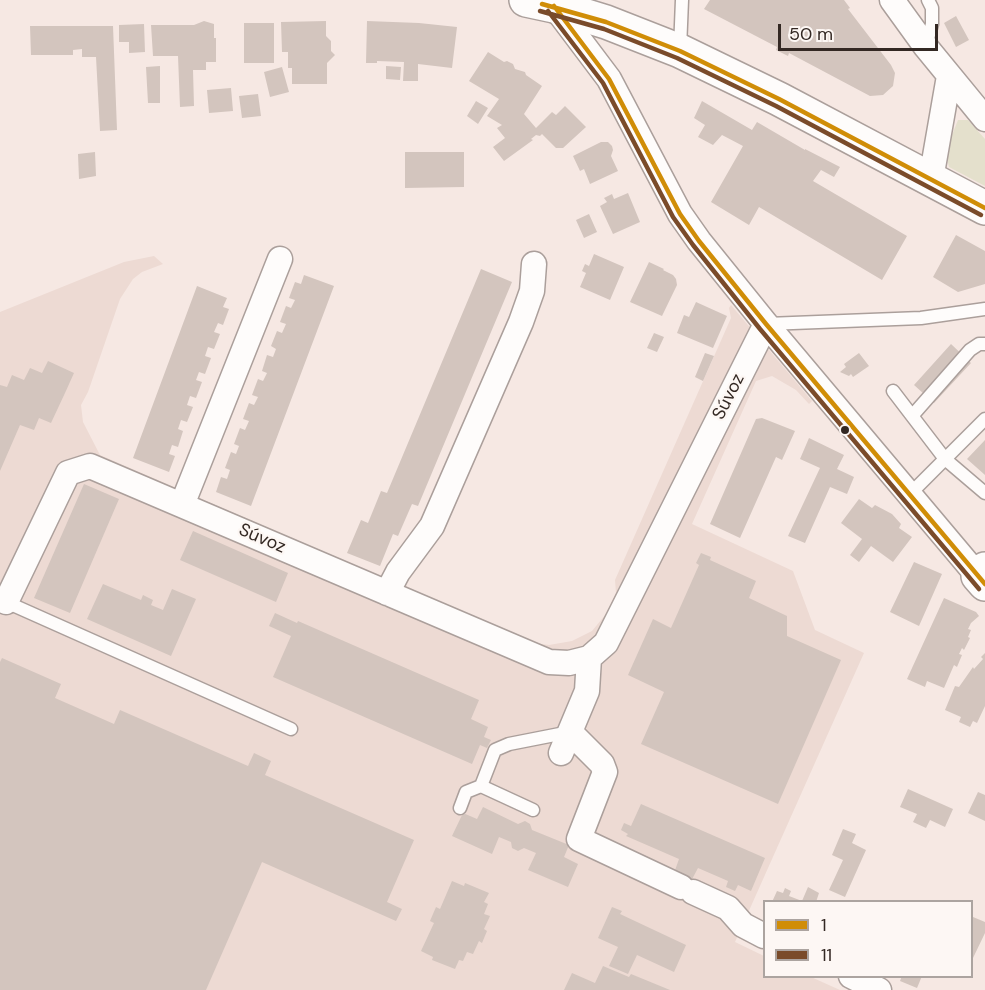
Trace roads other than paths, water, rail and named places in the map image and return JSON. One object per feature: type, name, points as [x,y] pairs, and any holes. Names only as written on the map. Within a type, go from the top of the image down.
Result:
[{"type":"main road","points":[[540,3],[606,22],[680,51],[779,99],[985,208]]},
{"type":"street","points":[[892,0],[926,47],[985,119]]},
{"type":"street","points":[[540,3],[617,92],[680,214],[766,324],[909,495],[983,576]]},
{"type":"street","points":[[932,178],[949,76]]},
{"type":"street","points":[[182,505],[280,259]]},
{"type":"street","points":[[387,593],[398,572],[432,526],[521,322],[532,291],[534,264]]},
{"type":"street","name":"Súvoz","points":[[3,601],[68,472],[90,466],[549,662],[569,663],[589,658],[606,643],[766,324]]},
{"type":"street","points":[[589,658],[587,691],[565,742],[602,764],[605,772],[579,839],[728,908],[743,925],[763,935]]},
{"type":"street","points":[[855,978],[879,990]]},
{"type":"lane","points":[[680,51],[682,0]]},
{"type":"lane","points":[[926,47],[932,24],[932,8],[928,0]]},
{"type":"lane","points":[[766,324],[921,318],[985,309]]},
{"type":"lane","points":[[912,416],[970,350],[978,344],[985,344]]},
{"type":"lane","points":[[893,390],[945,459],[985,493]]},
{"type":"lane","points":[[909,495],[985,418]]},
{"type":"lane","name":"Súvoz","points":[[3,601],[291,729]]},
{"type":"lane","points":[[481,786],[495,750],[509,744],[565,742]]},
{"type":"lane","points":[[459,808],[466,792],[481,786],[533,810]]}]
